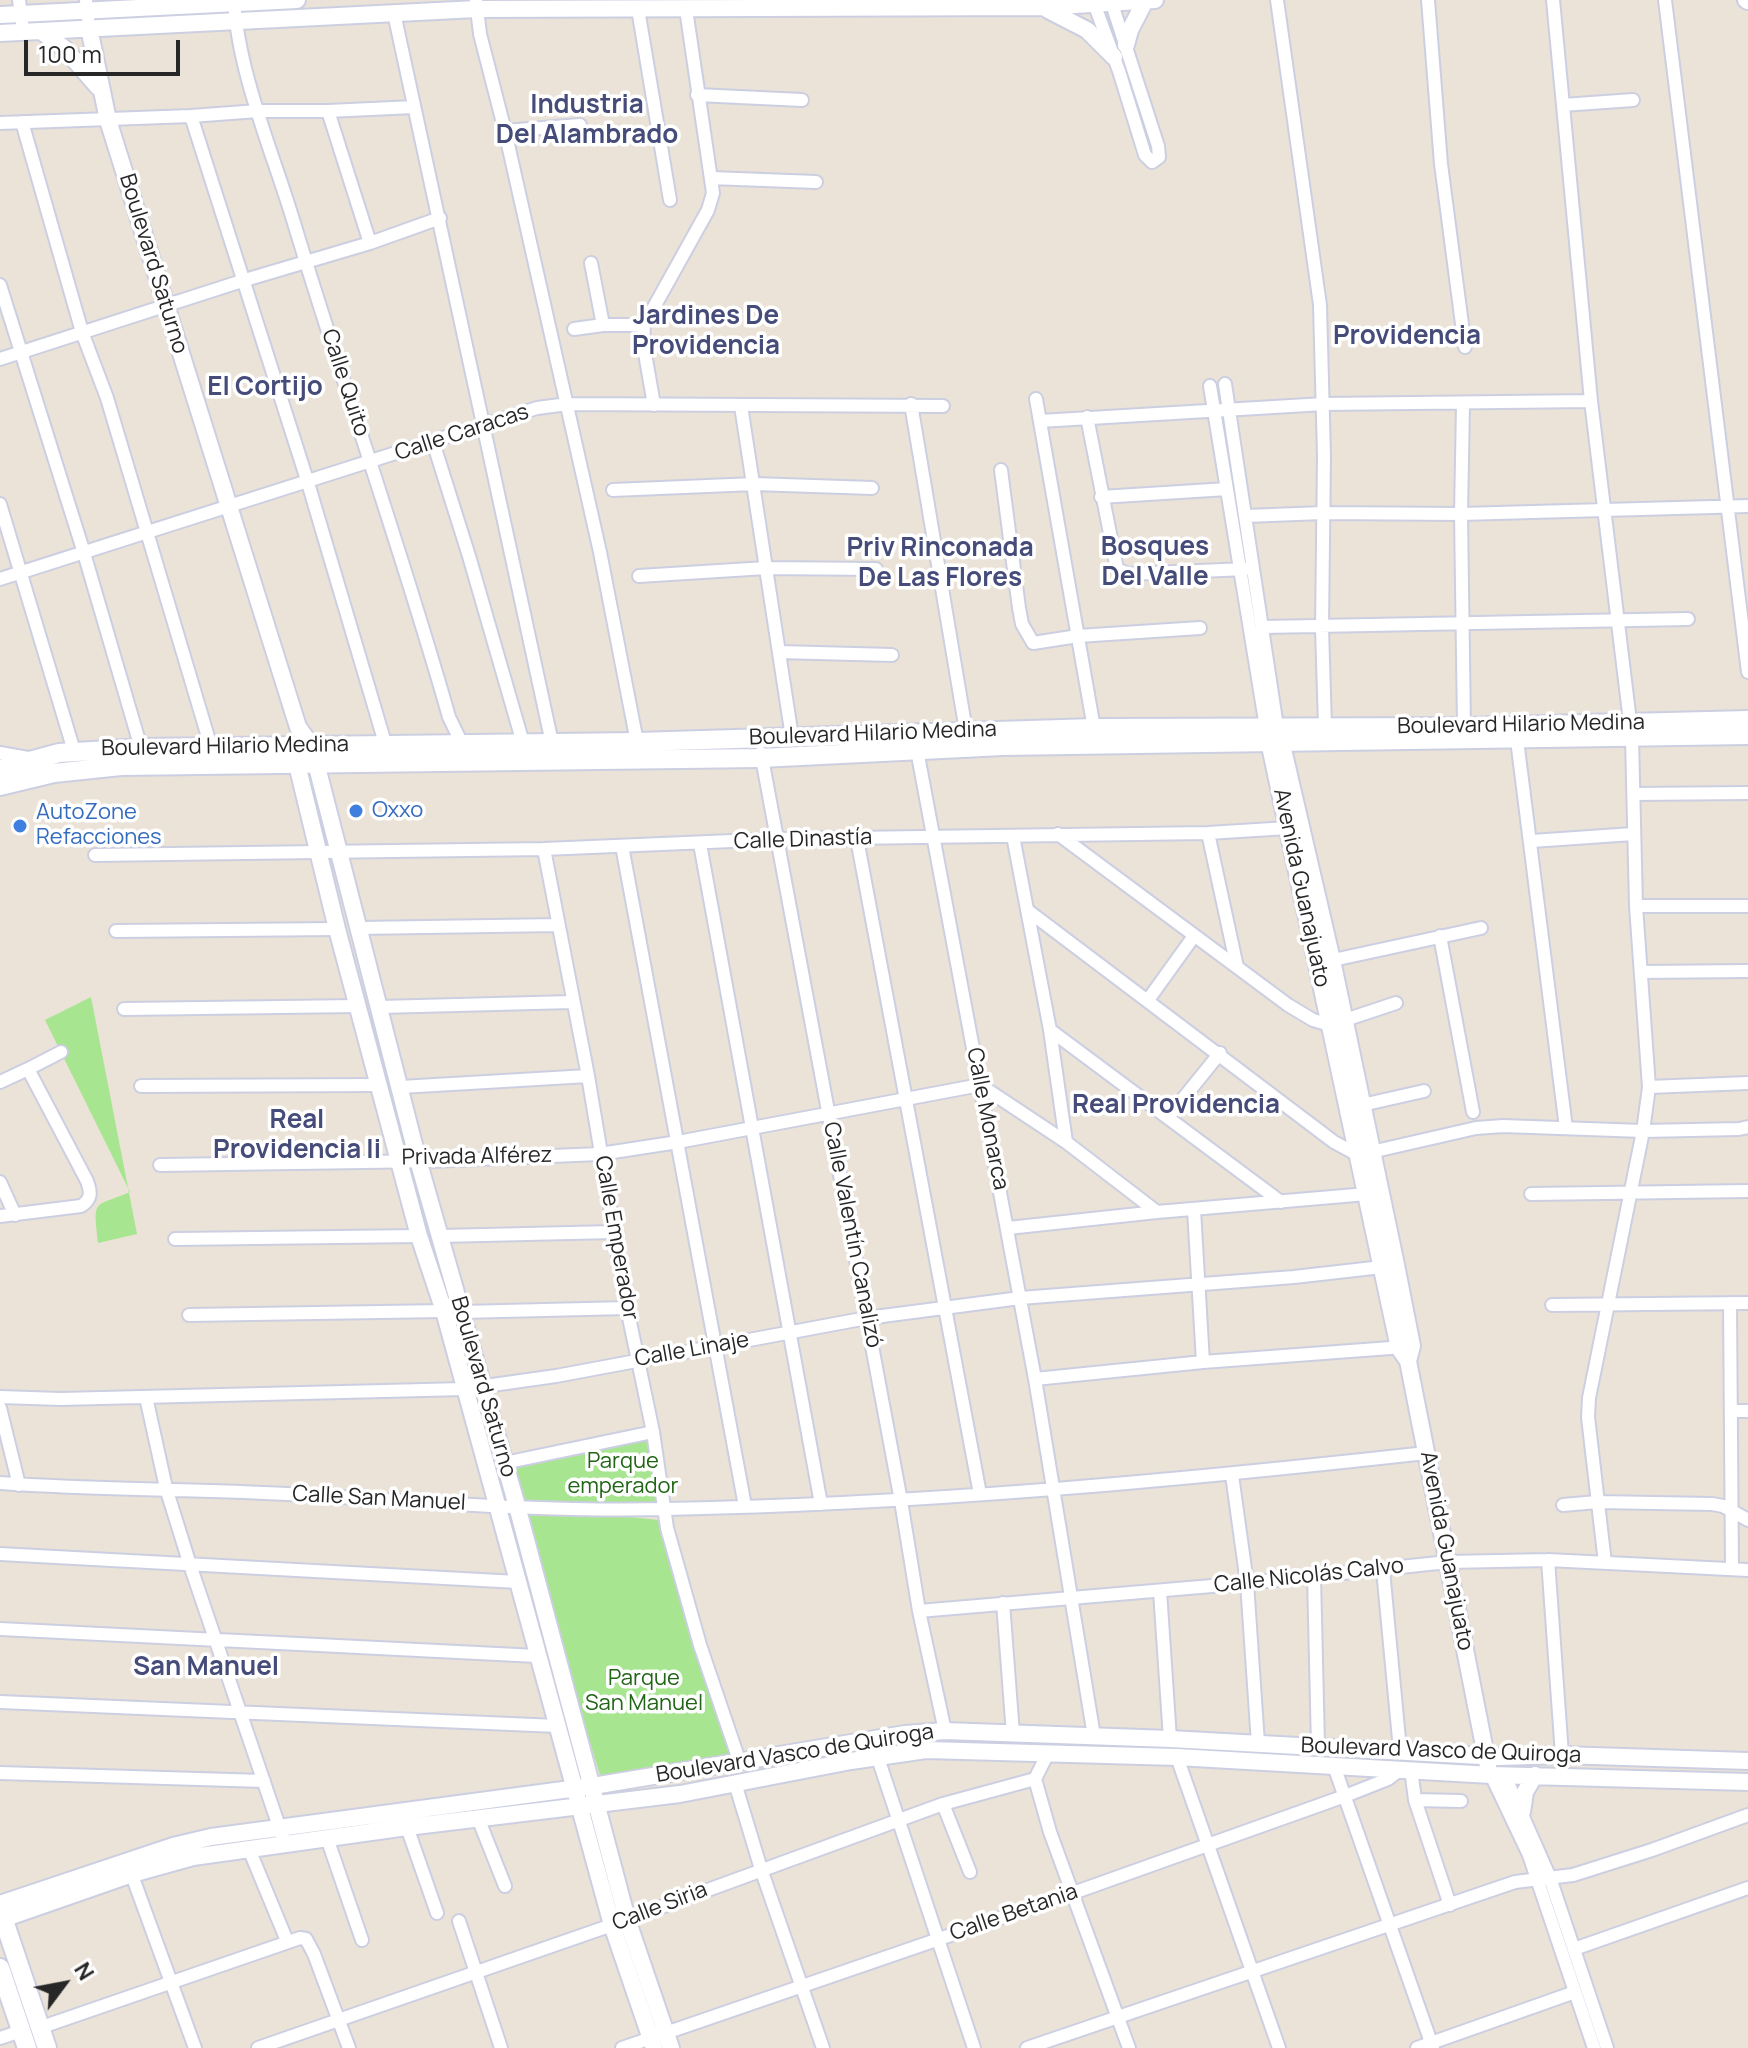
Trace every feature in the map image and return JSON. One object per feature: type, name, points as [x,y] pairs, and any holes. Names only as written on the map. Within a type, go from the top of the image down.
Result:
[{"type":"main road","name":"Boulevard Hilario Medina","points":[[0,786],[42,775],[97,767],[304,754],[385,743],[637,742],[966,731],[1095,736],[1274,735],[1517,740],[1748,720]]},
{"type":"main road","name":"Boulevard Hilario Medina","points":[[1274,735],[1325,727],[1464,727],[1748,735]]},
{"type":"main road","name":"Boulevard Hilario Medina","points":[[0,769],[74,751],[141,748],[211,747],[304,754],[761,758],[1095,736]]},
{"type":"main road","points":[[1,1913],[29,2036]]},
{"type":"main road","points":[[0,1968],[29,2036],[47,2048]]},
{"type":"street","points":[[0,15],[21,15],[86,5],[297,0]]},
{"type":"street","points":[[1277,0],[1320,305],[1324,404],[1322,628],[1325,727]]},
{"type":"street","points":[[1428,0],[1441,164],[1465,347]]},
{"type":"street","points":[[1553,0],[1591,401],[1631,731],[1636,906],[1649,1087],[1589,1407],[1605,1563]]},
{"type":"street","points":[[1665,0],[1748,672]]},
{"type":"street","name":"Calle Quito","points":[[234,1],[235,21],[258,111],[449,717],[462,744]]},
{"type":"street","points":[[1103,2],[1120,51],[1158,146],[1159,157],[1155,162],[1149,162],[1145,155],[1120,51],[1150,1]]},
{"type":"street","points":[[41,31],[394,13],[477,4],[686,9],[744,4],[1043,7],[1150,1]]},
{"type":"street","points":[[477,4],[480,34],[568,404],[637,742]]},
{"type":"street","points":[[86,5],[89,28]]},
{"type":"street","points":[[1043,7],[1120,51]]},
{"type":"street","points":[[638,9],[670,200]]},
{"type":"street","points":[[654,405],[643,342],[644,325],[708,210],[713,193],[686,9]]},
{"type":"street","points":[[394,13],[552,743]]},
{"type":"street","points":[[21,15],[74,57],[99,88]]},
{"type":"street","points":[[0,33],[21,15]]},
{"type":"street","name":"Boulevard Saturno","points":[[89,28],[108,120],[298,727],[318,851],[419,1236],[444,1311],[557,1726],[584,1787],[598,1803],[620,1922]]},
{"type":"street","points":[[697,95],[802,100]]},
{"type":"street","points":[[1563,105],[1633,100]]},
{"type":"street","points":[[0,123],[414,107]]},
{"type":"street","points":[[328,111],[370,243]]},
{"type":"street","points":[[191,116],[308,483],[385,743]]},
{"type":"street","points":[[22,122],[82,332],[107,398],[211,747]]},
{"type":"street","points":[[505,131],[580,125]]},
{"type":"street","points":[[711,178],[816,182]]},
{"type":"street","points":[[0,359],[370,243],[440,218]]},
{"type":"street","points":[[591,263],[603,325]]},
{"type":"street","points":[[0,285],[141,748]]},
{"type":"street","points":[[574,329],[644,325]]},
{"type":"street","name":"Avenida Guanajuato","points":[[1225,384],[1246,516],[1246,569],[1288,828],[1325,962]]},
{"type":"street","name":"Avenida Guanajuato","points":[[1210,386],[1227,489],[1263,627],[1274,735],[1325,962],[1489,1751],[1521,1835],[1544,1878],[1574,1949],[1607,2048]]},
{"type":"street","points":[[1036,399],[1095,736]]},
{"type":"street","points":[[1040,421],[1324,404],[1591,401]]},
{"type":"street","name":"Calle Caracas","points":[[0,579],[537,408],[568,404],[943,406]]},
{"type":"street","points":[[911,404],[966,731]]},
{"type":"street","points":[[1463,404],[1464,727]]},
{"type":"street","points":[[741,406],[792,737]]},
{"type":"street","points":[[1087,417],[1113,556],[1121,573],[1246,569]]},
{"type":"street","points":[[433,442],[523,743]]},
{"type":"street","points":[[1001,470],[1019,608],[1027,635],[1033,643],[1078,636],[1200,628]]},
{"type":"street","points":[[613,490],[754,484],[872,488]]},
{"type":"street","points":[[1101,497],[1227,489]]},
{"type":"street","points":[[0,504],[74,751]]},
{"type":"street","points":[[1246,516],[1748,506]]},
{"type":"street","points":[[639,576],[766,568],[876,569]]},
{"type":"street","points":[[1263,627],[1688,619]]},
{"type":"street","points":[[779,652],[892,655]]},
{"type":"street","name":"Calle Valentín Canalizó","points":[[759,738],[919,1611],[945,1731]]},
{"type":"street","points":[[1517,740],[1566,1128]]},
{"type":"street","name":"Calle Monarca","points":[[917,750],[1008,1228],[1094,1736]]},
{"type":"street","points":[[0,753],[32,759]]},
{"type":"street","name":"Boulevard Saturno","points":[[304,754],[340,852],[418,1160],[517,1506],[584,1787],[580,1805],[660,2042]]},
{"type":"street","points":[[1633,794],[1748,793]]},
{"type":"street","name":"Calle Dinastía","points":[[95,855],[544,849],[779,839],[1208,833],[1288,828]]},
{"type":"street","points":[[1208,833],[1237,967]]},
{"type":"street","points":[[1058,834],[1288,1005],[1313,1020],[1337,1023],[1396,1003]]},
{"type":"street","points":[[1532,841],[1633,834]]},
{"type":"street","points":[[1013,836],[1050,1030],[1066,1142]]},
{"type":"street","points":[[857,839],[980,1494]]},
{"type":"street","points":[[700,844],[821,1504]]},
{"type":"street","points":[[622,846],[745,1506]]},
{"type":"street","name":"Calle Emperador","points":[[544,849],[588,1076],[673,1554],[740,1763]]},
{"type":"street","points":[[1636,906],[1748,906]]},
{"type":"street","points":[[1027,910],[1334,1142],[1365,1154],[1476,1128],[1503,1126],[1643,1131],[1748,1127]]},
{"type":"street","points":[[359,928],[558,925]]},
{"type":"street","points":[[1325,962],[1481,928]]},
{"type":"street","points":[[116,931],[337,929]]},
{"type":"street","points":[[1148,1000],[1194,936]]},
{"type":"street","points":[[1440,936],[1473,1112]]},
{"type":"street","points":[[1641,972],[1748,971]]},
{"type":"street","points":[[380,1007],[572,1002]]},
{"type":"street","points":[[124,1009],[358,1006]]},
{"type":"street","name":"Avenida Guanajuato","points":[[1337,1023],[1362,1105],[1367,1194],[1382,1267],[1406,1352]]},
{"type":"street","points":[[1050,1030],[1281,1202]]},
{"type":"street","points":[[0,1082],[61,1052]]},
{"type":"street","points":[[1169,1116],[1220,1053]]},
{"type":"street","points":[[0,1216],[81,1206],[87,1202],[90,1192],[28,1069]]},
{"type":"street","points":[[401,1087],[588,1076]]},
{"type":"street","points":[[1649,1087],[1748,1083]]},
{"type":"street","points":[[141,1086],[379,1085]]},
{"type":"street","points":[[980,1085],[1066,1142],[1157,1212]]},
{"type":"street","name":"Privada Alférez","points":[[160,1165],[600,1154],[980,1085]]},
{"type":"street","points":[[1362,1105],[1424,1091]]},
{"type":"street","points":[[0,1182],[15,1215]]},
{"type":"street","points":[[1531,1194],[1748,1191]]},
{"type":"street","points":[[1008,1228],[1367,1194]]},
{"type":"street","points":[[1194,1210],[1203,1362]]},
{"type":"street","points":[[440,1236],[614,1232]]},
{"type":"street","points":[[175,1239],[419,1236]]},
{"type":"street","name":"Calle Linaje","points":[[0,1397],[61,1399],[464,1389],[867,1318],[1020,1298],[1382,1267]]},
{"type":"street","points":[[1730,1303],[1732,1569]]},
{"type":"street","points":[[1552,1305],[1748,1303]]},
{"type":"street","points":[[461,1312],[627,1308]]},
{"type":"street","points":[[189,1315],[444,1311]]},
{"type":"street","points":[[1035,1379],[1203,1362],[1406,1352]]},
{"type":"street","points":[[146,1397],[166,1488],[282,1836]]},
{"type":"street","points":[[0,1408],[19,1485]]},
{"type":"street","points":[[1731,1411],[1748,1411]]},
{"type":"street","points":[[504,1463],[653,1432]]},
{"type":"street","name":"Calle San Manuel","points":[[0,1483],[517,1506],[665,1509],[901,1501],[1232,1475],[1426,1453]]},
{"type":"street","points":[[1232,1475],[1247,1583],[1258,1743]]},
{"type":"street","points":[[1563,1505],[1597,1502],[1712,1504],[1748,1520]]},
{"type":"street","points":[[0,1554],[518,1582]]},
{"type":"street","points":[[1548,1560],[1562,1755]]},
{"type":"street","name":"Calle Nicolás Calvo","points":[[919,1611],[1448,1562],[1548,1560],[1748,1570]]},
{"type":"street","points":[[1383,1570],[1400,1750]]},
{"type":"street","points":[[1314,1576],[1318,1746]]},
{"type":"street","points":[[1160,1591],[1170,1739]]},
{"type":"street","points":[[1003,1603],[1013,1734]]},
{"type":"street","points":[[0,1629],[537,1656]]},
{"type":"street","points":[[0,1702],[557,1726]]},
{"type":"street","name":"Boulevard Vasco de Quiroga","points":[[130,1868],[249,1849],[282,1836],[872,1740],[945,1731],[1748,1761]]},
{"type":"street","points":[[872,1740],[974,2048]]},
{"type":"street","name":"Boulevard Vasco de Quiroga","points":[[1,1913],[130,1868],[192,1841],[282,1836],[327,1838],[680,1794],[926,1750],[1177,1757],[1498,1776],[1748,1782]]},
{"type":"street","points":[[1048,1753],[1035,1779],[1050,1832],[1129,2048]]},
{"type":"street","points":[[1177,1757],[1279,2048]]},
{"type":"street","points":[[1334,1766],[1432,2046]]},
{"type":"street","points":[[1406,1769],[1450,1905]]},
{"type":"street","name":"Calle Betania","points":[[622,2048],[660,2042],[800,1986],[1345,1796],[1406,1769]]},
{"type":"street","points":[[0,1773],[264,1781]]},
{"type":"street","points":[[1522,1812],[1525,1792],[1535,1775]]},
{"type":"street","name":"Avenida Guanajuato","points":[[1498,1776],[1522,1812],[1594,2048]]},
{"type":"street","name":"Calle Siria","points":[[258,2048],[620,1922],[943,1804],[1035,1779]]},
{"type":"street","points":[[735,1783],[761,1869],[823,2048]]},
{"type":"street","points":[[1415,1800],[1461,1801]]},
{"type":"street","points":[[943,1804],[970,1872]]},
{"type":"street","points":[[1027,2048],[1524,1880],[1573,1875],[1748,1815]]},
{"type":"street","points":[[478,1818],[505,1886]]},
{"type":"street","points":[[407,1827],[437,1913]]},
{"type":"street","points":[[327,1838],[362,1940]]},
{"type":"street","points":[[249,1849],[287,1941]]},
{"type":"street","points":[[130,1868],[195,2048]]},
{"type":"street","points":[[1574,1949],[1748,1888]]},
{"type":"street","points":[[459,1921],[501,2048]]},
{"type":"street","points":[[0,2038],[29,2036],[287,1941],[304,1938],[314,1954],[349,2048]]},
{"type":"street","points":[[1417,2048],[1432,2046],[1575,1992]]},
{"type":"green space","points":[[91,997],[128,1188],[45,1020]]},
{"type":"green space","points":[[129,1192],[137,1234],[98,1243],[98,1207]]},
{"type":"green space","name":"Parque San Manuel","points":[[653,1432],[665,1509],[531,1507],[659,1520],[735,1759],[600,1775],[504,1463]]},
{"type":"place","name":"Oxxo","points":[[356,811]]},
{"type":"place","name":"AutoZone Refacciones","points":[[20,826]]},
{"type":"district","name":"Industria Del Alambrado","points":[[587,121]]},
{"type":"district","name":"Jardines De Providencia","points":[[706,332]]},
{"type":"district","name":"Providencia","points":[[1407,337]]},
{"type":"district","name":"El Cortijo","points":[[265,388]]},
{"type":"district","name":"Bosques Del Valle","points":[[1155,563]]},
{"type":"district","name":"Priv Rinconada De Las Flores","points":[[940,564]]},
{"type":"district","name":"Real Providencia","points":[[1176,1106]]},
{"type":"district","name":"Real Providencia Ii","points":[[297,1136]]},
{"type":"district","name":"San Manuel","points":[[206,1668]]},
{"type":"park label","name":"Parque emperador","points":[[623,1474]]}]
